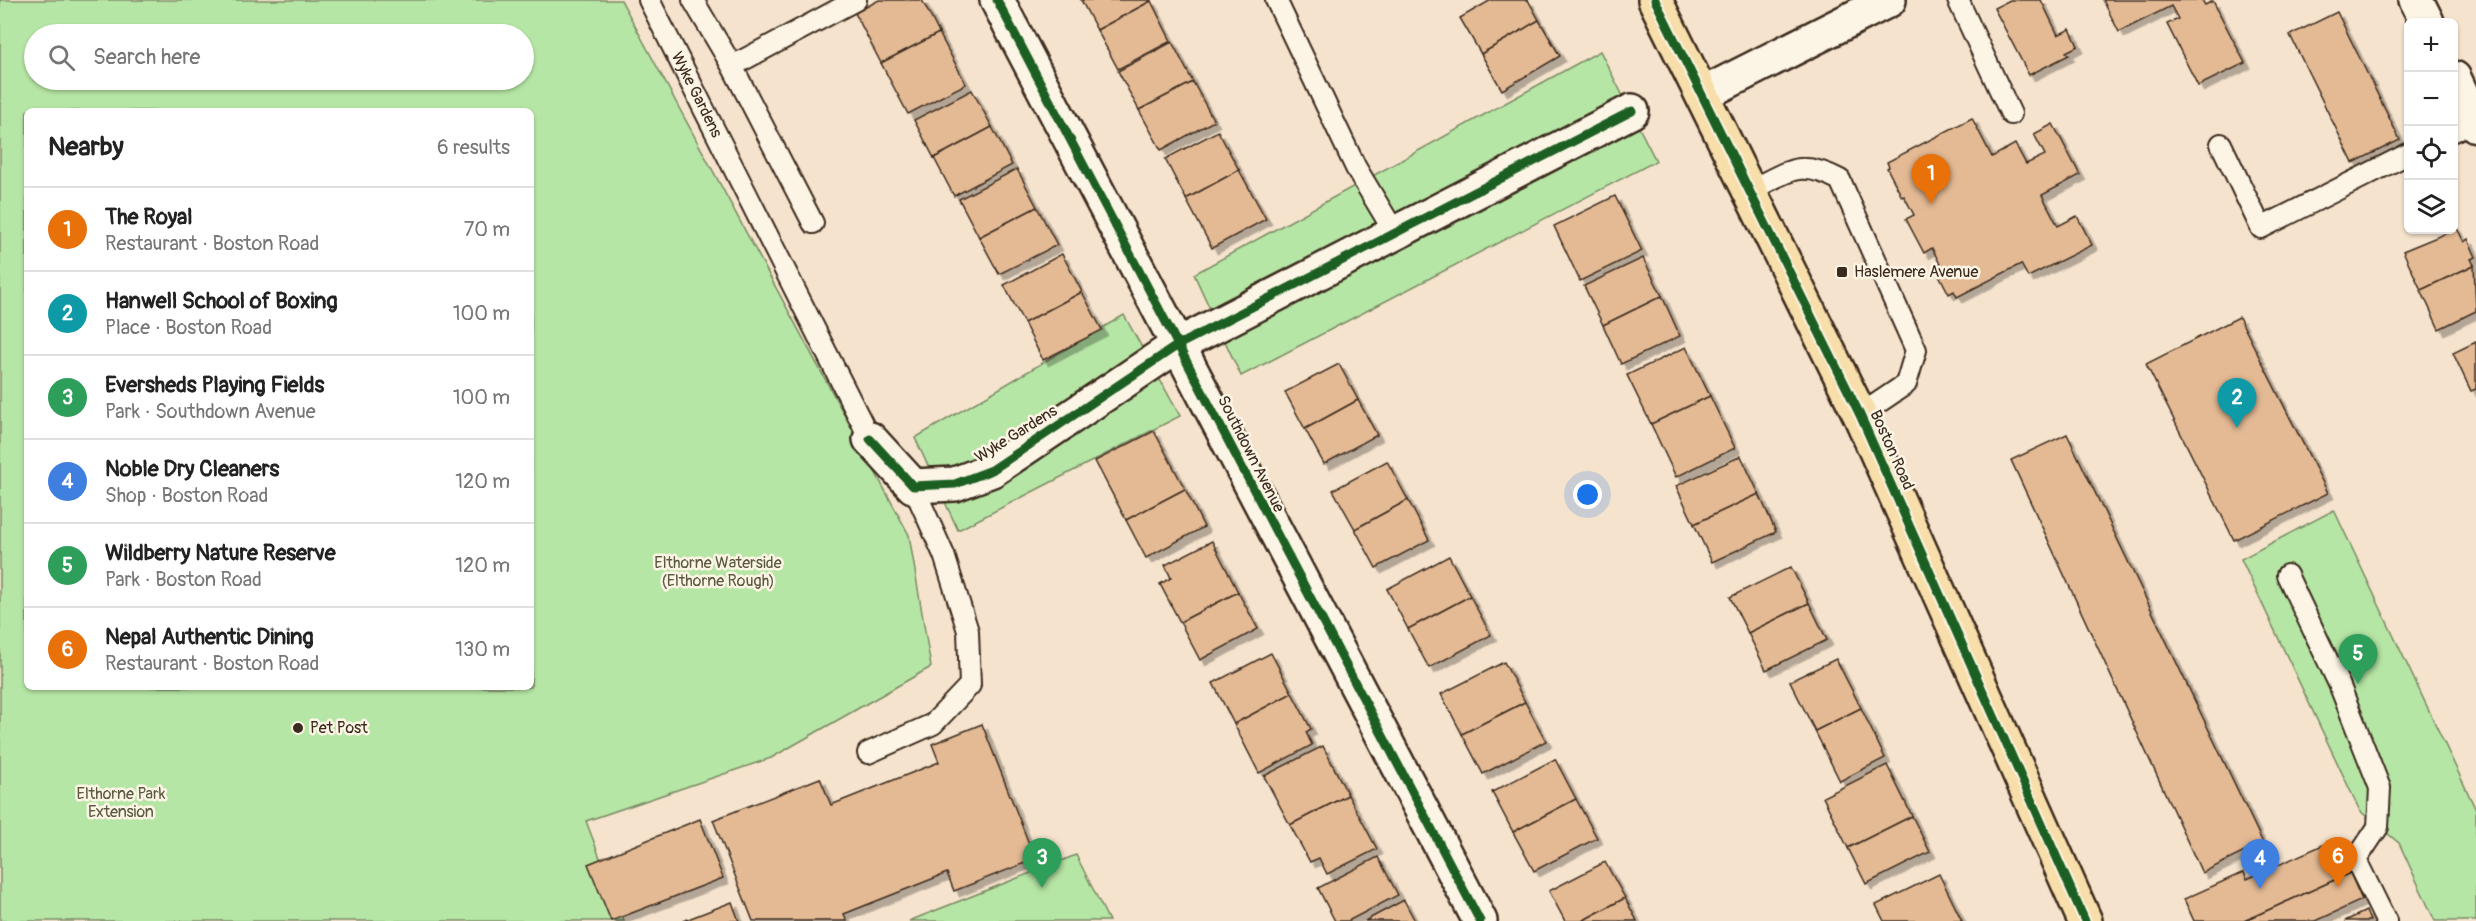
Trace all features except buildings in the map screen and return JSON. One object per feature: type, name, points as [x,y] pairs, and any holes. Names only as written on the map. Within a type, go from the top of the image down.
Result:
[{"type":"main road","name":"Boston Road","points":[[1655,0],[1860,415],[2085,921]]},
{"type":"street","name":"Southdown Avenue","points":[[997,0],[1480,921]]},
{"type":"street","points":[[1703,94],[1889,0]]},
{"type":"street","points":[[2416,0],[2425,18]]},
{"type":"street","points":[[2458,92],[2468,126]]},
{"type":"street","name":"Wyke Gardens","points":[[870,439],[914,486],[955,484],[992,470],[1178,345],[1632,111]]},
{"type":"lane","name":"Wyke Gardens","points":[[648,0],[870,439]]},
{"type":"lane","points":[[693,0],[732,66],[813,223]]},
{"type":"lane","points":[[732,66],[856,0]]},
{"type":"lane","points":[[1276,0],[1356,168],[1395,233]]},
{"type":"lane","points":[[1958,0],[2011,114]]},
{"type":"lane","points":[[2220,144],[2261,228],[2404,156]]},
{"type":"lane","points":[[1750,190],[1801,167],[1820,169],[1840,180],[1916,350],[1906,384],[1860,415]]},
{"type":"lane","points":[[868,753],[933,724],[970,685],[968,631],[944,555],[914,486]]},
{"type":"lane","points":[[2287,575],[2340,684],[2380,788],[2378,827],[2356,860],[2386,921]]},
{"type":"green space","name":"Elthorne Waterside (Elthorne Rough)","points":[[0,0],[621,0],[909,535],[931,667],[771,758],[586,821],[624,921],[0,921]]},
{"type":"green space","points":[[1600,51],[1656,161],[1241,376],[1194,274]]},
{"type":"green space","points":[[1124,315],[1180,416],[958,530],[915,438]]},
{"type":"green space","points":[[2334,510],[2476,810],[2476,921],[2435,921],[2399,843],[2360,811],[2241,559]]},
{"type":"green space","points":[[1076,855],[1109,921],[909,921]]},
{"type":"cycle path","points":[[997,0],[1480,921]]},
{"type":"cycle path","points":[[1655,0],[1860,415],[2085,921]]},
{"type":"cycle path","points":[[870,439],[913,486],[955,484],[992,470],[1178,345],[1632,111]]},
{"type":"place","name":"The Royal","points":[[1931,204]]},
{"type":"place","name":"Haslemere Avenue","points":[[1842,272]]},
{"type":"place","name":"Hanwell School of Boxing","points":[[2237,428]]},
{"type":"place","name":"Wildberry Nature Reserve","points":[[2358,684]]},
{"type":"place","name":"Pet Post","points":[[298,728]]},
{"type":"place","name":"Nepal Authentic Dining","points":[[2338,887]]},
{"type":"place","name":"Eversheds Playing Fields","points":[[1042,888]]},
{"type":"place","name":"Noble Dry Cleaners","points":[[2260,889]]},
{"type":"park label","name":"Elthorne Park Extension","points":[[121,803]]}]
